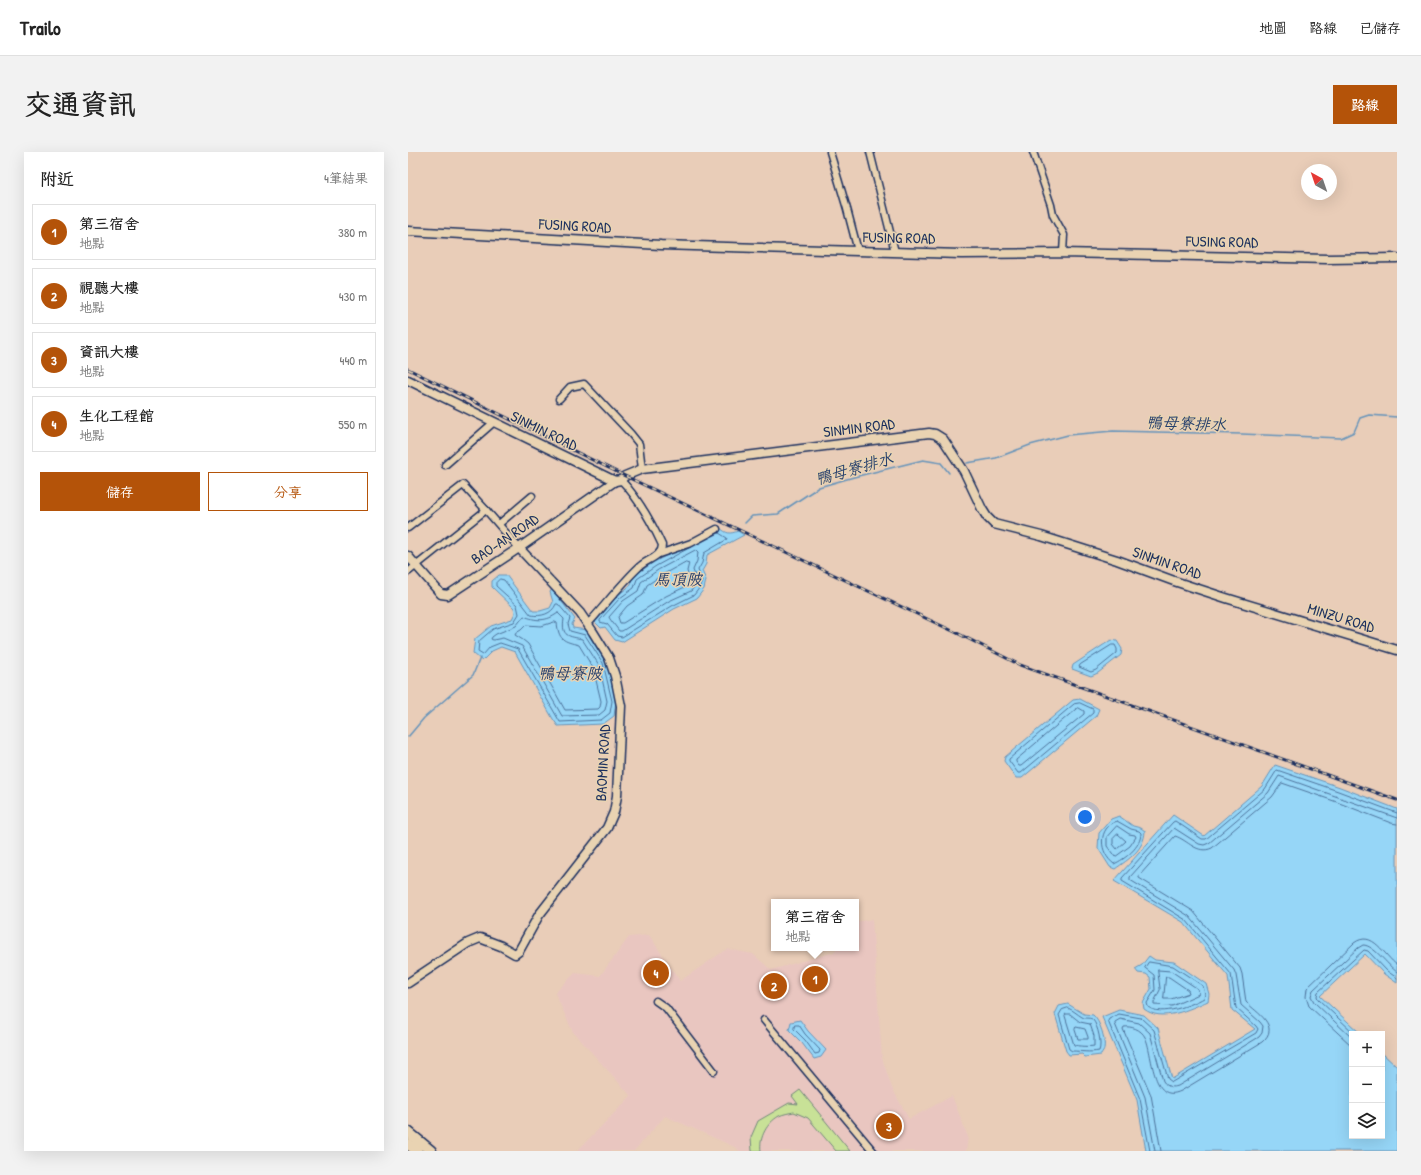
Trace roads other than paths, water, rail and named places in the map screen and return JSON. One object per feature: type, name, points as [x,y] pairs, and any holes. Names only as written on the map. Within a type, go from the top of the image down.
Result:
[{"type":"main road","points":[[408,1132],[431,1151]]},
{"type":"main road","points":[[408,1144],[417,1151]]},
{"type":"street","points":[[830,152],[858,251]]},
{"type":"street","points":[[870,152],[895,252]]},
{"type":"street","points":[[1034,152],[1053,215],[1064,235],[1063,253]]},
{"type":"street","name":"FUSING ROAD","points":[[408,231],[661,245],[961,254],[1063,253],[1327,259],[1394,259]]},
{"type":"street","name":"SINMIN ROAD","points":[[408,380],[618,480],[642,469],[929,433],[935,434],[943,439],[964,471],[982,510],[994,524],[1117,560],[1181,583],[1277,612]]},
{"type":"street","points":[[559,399],[570,387],[584,384],[639,444],[642,469]]},
{"type":"street","points":[[445,465],[494,422]]},
{"type":"street","points":[[618,480],[632,492],[649,519],[662,544],[662,549],[659,554]]},
{"type":"street","name":"BAO-AN ROAD","points":[[408,556],[441,594],[448,595],[618,480]]},
{"type":"street","name":"BAOMIN ROAD","points":[[408,528],[463,485],[580,613],[588,624],[609,658],[615,676],[621,706],[617,796],[614,812],[607,828],[538,915],[519,951],[515,954],[501,946],[480,938],[468,943],[408,983]]},
{"type":"street","points":[[499,524],[532,496]]},
{"type":"street","points":[[408,572],[486,510]]},
{"type":"street","points":[[588,624],[640,566],[659,554],[691,543],[717,529]]},
{"type":"street","name":"MINZU ROAD","points":[[1277,612],[1397,650]]},
{"type":"street","points":[[656,1001],[666,1008],[714,1071]]},
{"type":"street","points":[[764,1020],[873,1151]]},
{"type":"water","name":"馬頂陂","points":[[720,528],[731,533],[738,531],[744,535],[707,555],[706,564],[702,571],[706,580],[704,589],[697,598],[674,609],[622,642],[615,640],[605,627],[601,628],[594,621],[618,595],[631,585],[632,577],[654,562]]},
{"type":"water","name":"鴨母寮陂","points":[[499,575],[506,575],[533,611],[540,611],[550,608],[553,602],[550,592],[552,589],[575,619],[572,624],[573,628],[587,630],[607,661],[616,701],[614,716],[603,724],[558,726],[515,652],[501,647],[492,651],[482,661],[473,653],[475,639],[491,626],[512,619],[515,613],[514,608],[492,587],[492,581]]},
{"type":"water","points":[[1111,640],[1117,641],[1122,649],[1121,655],[1098,673],[1091,676],[1072,669],[1073,665]]},
{"type":"water","points":[[1080,699],[1099,709],[1096,716],[1022,778],[1016,778],[1004,761],[1005,757],[1073,700]]},
{"type":"water","points":[[1275,765],[1340,787],[1397,809],[1397,983],[1384,974],[1365,954],[1320,996],[1358,1031],[1349,1031],[1349,1139],[1385,1139],[1385,1056],[1397,1067],[1397,1151],[1146,1151],[1137,1100],[1102,1017],[1119,1010],[1144,1015],[1158,1028],[1172,1079],[1255,1029],[1232,1010],[1228,976],[1183,922],[1114,881],[1173,815],[1204,836],[1262,786]]},
{"type":"water","points":[[1119,816],[1133,826],[1141,828],[1145,831],[1142,844],[1139,849],[1115,869],[1110,867],[1098,848],[1099,833],[1111,819]]},
{"type":"water","points":[[1149,956],[1155,960],[1174,962],[1206,984],[1209,994],[1208,1001],[1185,1011],[1167,1015],[1151,1013],[1144,1009],[1143,1003],[1151,989],[1150,977],[1146,974],[1138,973],[1135,969],[1142,965]]},
{"type":"water","points":[[1068,1004],[1084,1014],[1093,1015],[1096,1018],[1104,1041],[1104,1050],[1101,1055],[1085,1057],[1082,1054],[1069,1055],[1066,1051],[1055,1014],[1059,1006]]},
{"type":"water","points":[[800,1020],[826,1050],[821,1057],[814,1059],[802,1043],[789,1030],[791,1022]]},
{"type":"waterway","name":"鴨母寮排水","points":[[967,463],[996,458],[1030,445],[1068,435],[1113,431],[1341,438],[1354,432],[1360,418],[1369,415],[1397,417]]},
{"type":"waterway","name":"鴨母寮排水","points":[[745,523],[752,516],[778,514],[819,487],[923,460],[941,463],[949,473]]},
{"type":"waterway","name":"鴨母寮排水","points":[[408,737],[424,718],[473,675],[480,658]]},
{"type":"railway","points":[[408,369],[625,476],[957,633],[1020,665],[1397,800]]},
{"type":"place","name":"生化工程館","points":[[656,973]]},
{"type":"place","name":"第三宿舍","points":[[815,979]]},
{"type":"place","name":"視聽大樓","points":[[774,986]]},
{"type":"place","name":"資訊大樓","points":[[889,1126]]}]
